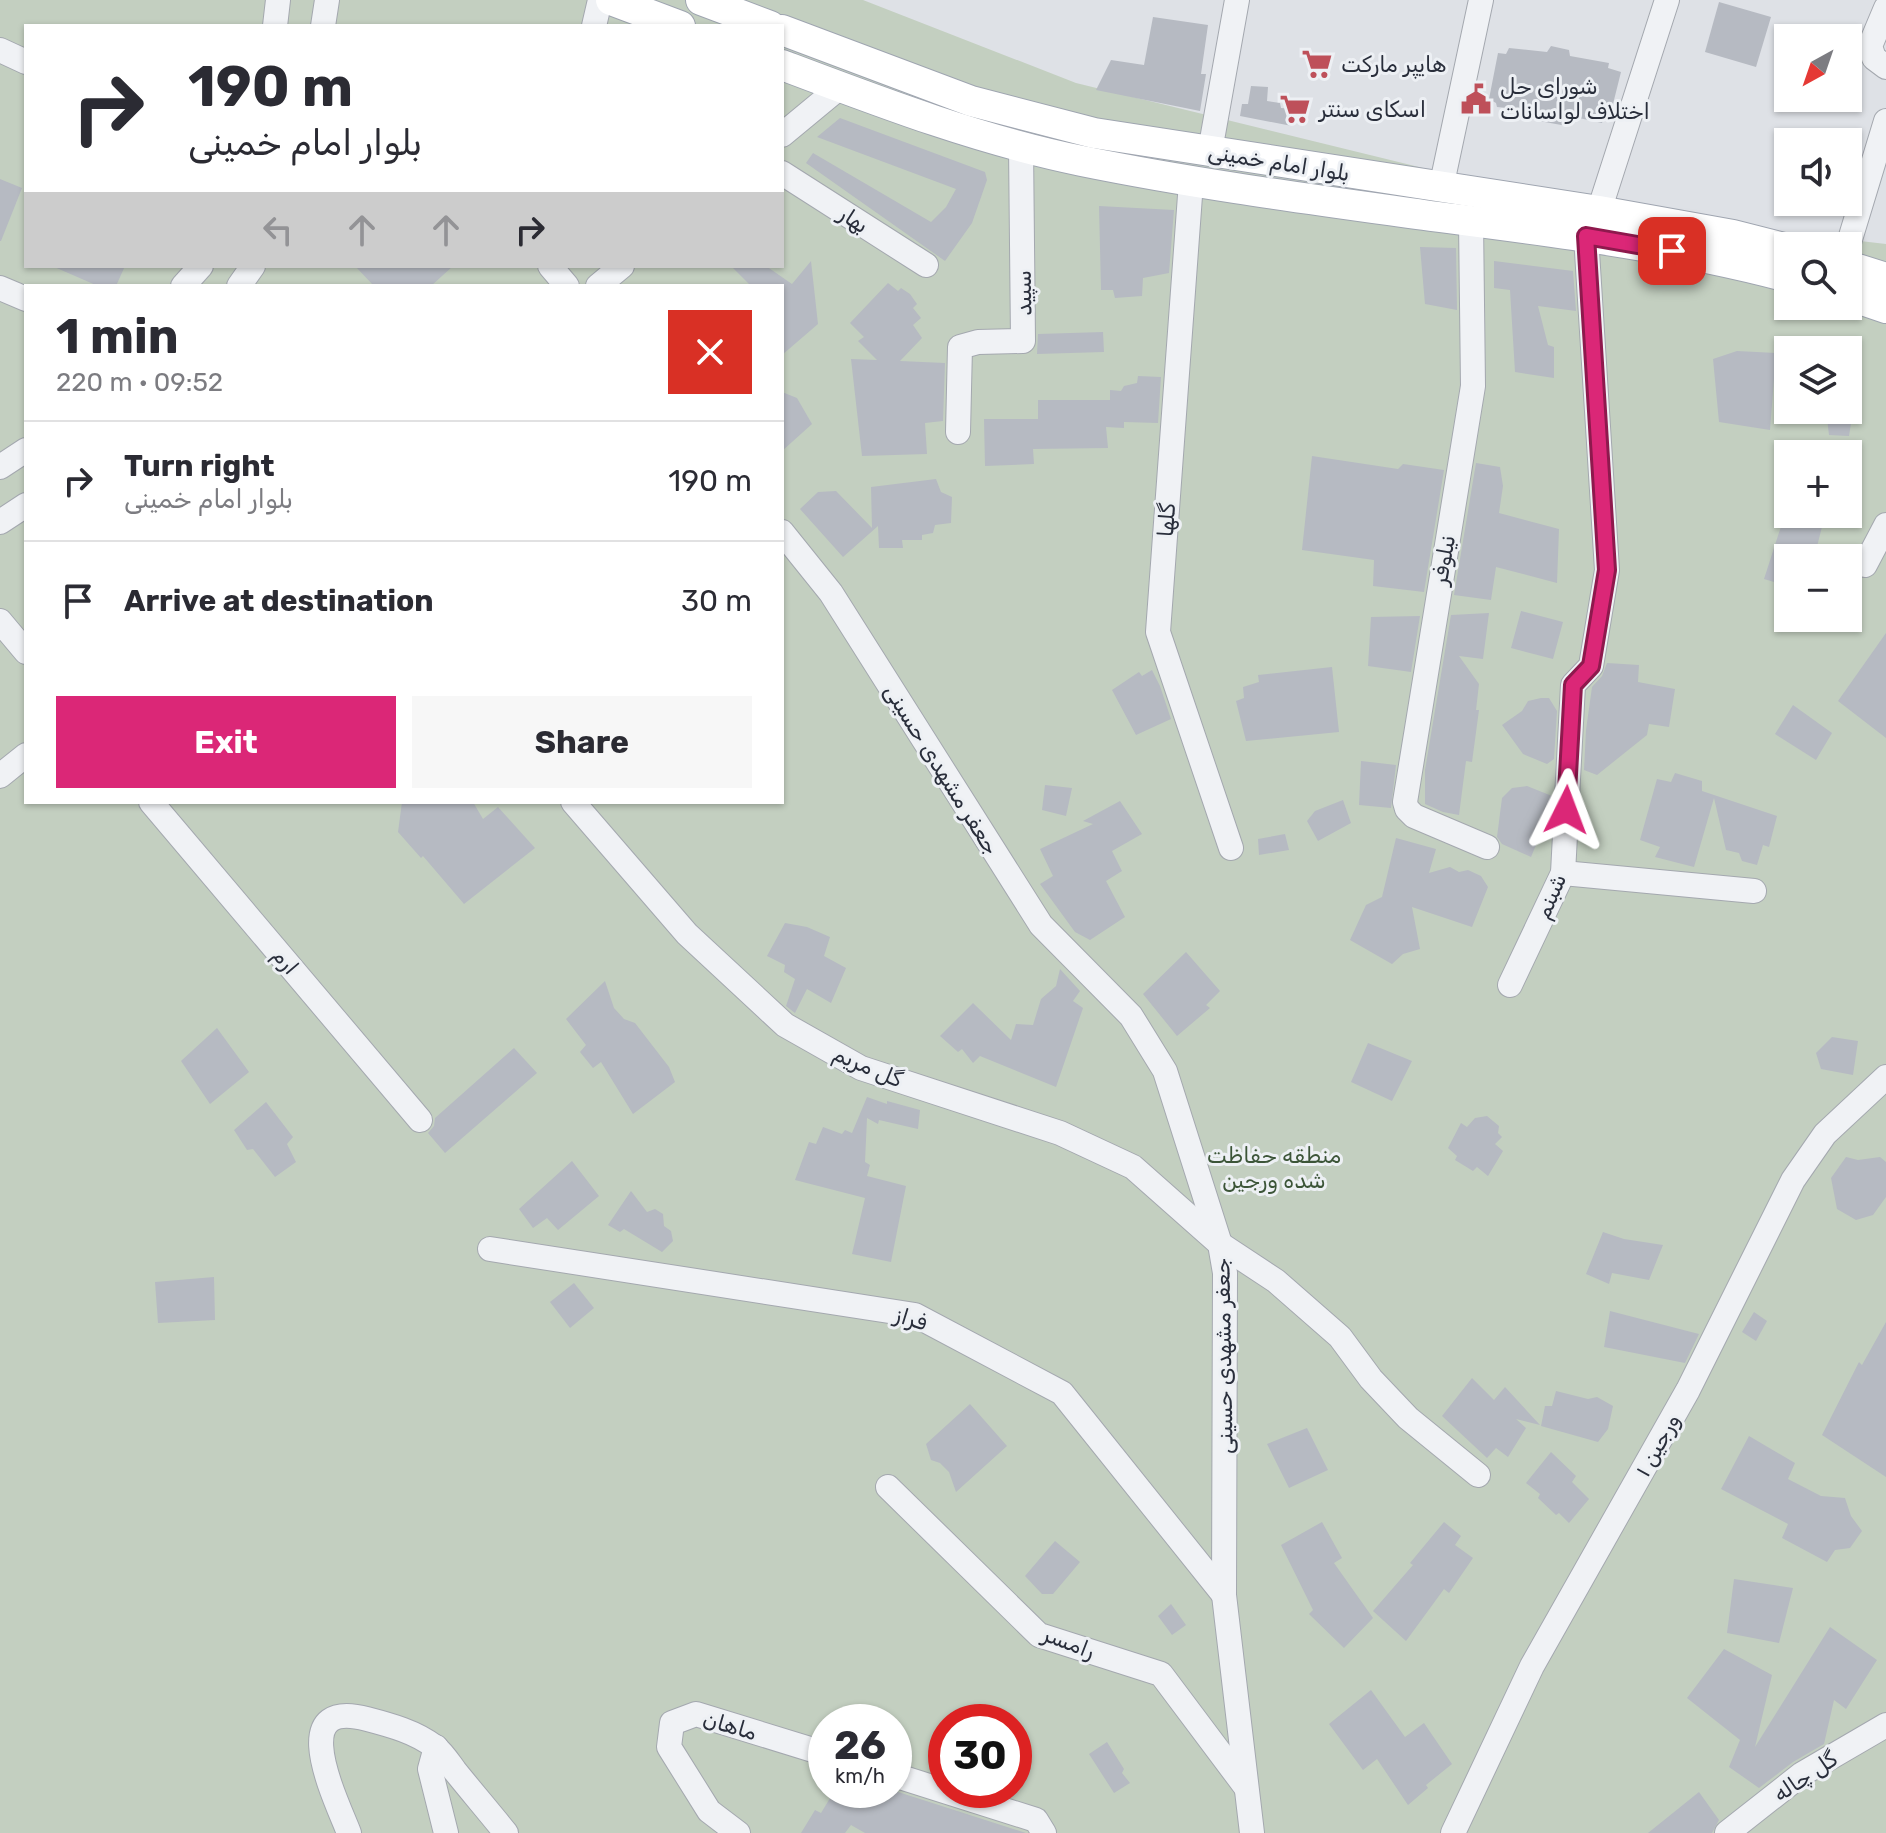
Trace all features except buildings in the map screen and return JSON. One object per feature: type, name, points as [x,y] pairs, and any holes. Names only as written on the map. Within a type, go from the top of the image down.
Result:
[{"type":"main road","points":[[611,0],[675,24]]},
{"type":"main road","points":[[701,0],[765,24]]},
{"type":"main road","name":"بلوار امام خمینی","points":[[784,31],[971,101],[1094,133],[1441,188],[1593,223],[1774,273]]},
{"type":"main road","name":"بلوار امام خمینی","points":[[784,66],[957,129],[1079,161],[1191,182],[1471,221],[1593,223],[1733,235],[1774,245]]},
{"type":"main road","points":[[1862,270],[1886,278]]},
{"type":"main road","points":[[1862,300],[1886,308]]},
{"type":"street","points":[[275,24],[278,0]]},
{"type":"street","points":[[323,24],[327,0]]},
{"type":"street","points":[[594,24],[600,0]]},
{"type":"street","points":[[1210,151],[1237,0]]},
{"type":"street","points":[[1441,188],[1481,0]]},
{"type":"street","points":[[1593,223],[1667,0]]},
{"type":"street","points":[[1886,8],[1870,53],[1886,67]]},
{"type":"street","points":[[0,50],[24,61]]},
{"type":"street","points":[[784,133],[840,87]]},
{"type":"street","points":[[1852,232],[1886,121]]},
{"type":"street","name":"سپید","points":[[958,432],[960,347],[978,342],[1023,341],[1021,146]]},
{"type":"street","name":"بهار","points":[[784,174],[926,265]]},
{"type":"street","name":"گلها","points":[[1191,182],[1158,632],[1231,848]]},
{"type":"street","name":"نیلوفر","points":[[1471,221],[1473,386],[1405,802],[1414,816],[1487,847]]},
{"type":"street","name":"شبنم","points":[[1510,985],[1563,873],[1573,685],[1591,666],[1607,570],[1593,223]]},
{"type":"street","points":[[185,284],[199,268]]},
{"type":"street","points":[[552,268],[565,284]]},
{"type":"street","points":[[600,284],[620,268]]},
{"type":"street","points":[[0,288],[24,298]]},
{"type":"street","points":[[0,467],[24,451]]},
{"type":"street","points":[[0,522],[24,506]]},
{"type":"street","points":[[1865,565],[1886,525]]},
{"type":"street","name":"جعفر مشهدی حسینی","points":[[784,534],[831,593],[1041,925],[1131,1016],[1165,1071],[1220,1244],[1225,1273],[1224,1595],[1252,1833]]},
{"type":"street","points":[[0,621],[24,650]]},
{"type":"street","points":[[0,776],[24,757]]},
{"type":"street","name":"ارم","points":[[153,804],[420,1120]]},
{"type":"street","name":"گل مریم","points":[[575,804],[687,934],[785,1025],[861,1068],[1060,1133],[1133,1167],[1220,1244],[1276,1281],[1340,1337],[1371,1379],[1408,1418],[1478,1475]]},
{"type":"street","points":[[1563,873],[1754,891]]},
{"type":"street","name":"ورجین ۱","points":[[1453,1833],[1532,1666],[1688,1390],[1793,1180],[1825,1134],[1886,1077]]},
{"type":"street","name":"فراز","points":[[490,1249],[915,1315],[1062,1393],[1224,1595]]},
{"type":"street","name":"رامسر","points":[[888,1487],[1039,1635],[1161,1674],[1247,1788]]},
{"type":"street","points":[[349,1833],[327,1776],[321,1743],[323,1728],[331,1717],[342,1714],[398,1728],[436,1747],[506,1833]]},
{"type":"street","name":"ماهان","points":[[738,1833],[709,1811],[669,1747],[672,1723],[696,1714],[808,1748]]},
{"type":"street","name":"گل چاله","points":[[1727,1833],[1802,1774],[1886,1725]]},
{"type":"street","points":[[436,1747],[430,1769],[446,1833]]},
{"type":"street","points":[[912,1781],[1036,1820],[1044,1833]]},
{"type":"green space","name":"منطقه حفاظت شده ورجین","points":[[0,0],[863,0],[1076,83],[1599,211],[1782,232],[1774,232],[1774,320],[1862,320],[1862,241],[1886,244],[1886,1833],[0,1833]]},
{"type":"place","name":"هایپر مارکت","points":[[1317,64]]},
{"type":"place","name":"شورای حل اختلاف لواسانات","points":[[1476,99]]},
{"type":"place","name":"اسکای سنتر","points":[[1295,109]]},
{"type":"route","points":[[1566,810],[1573,685],[1591,666],[1607,570],[1586,236],[1672,251]]}]
